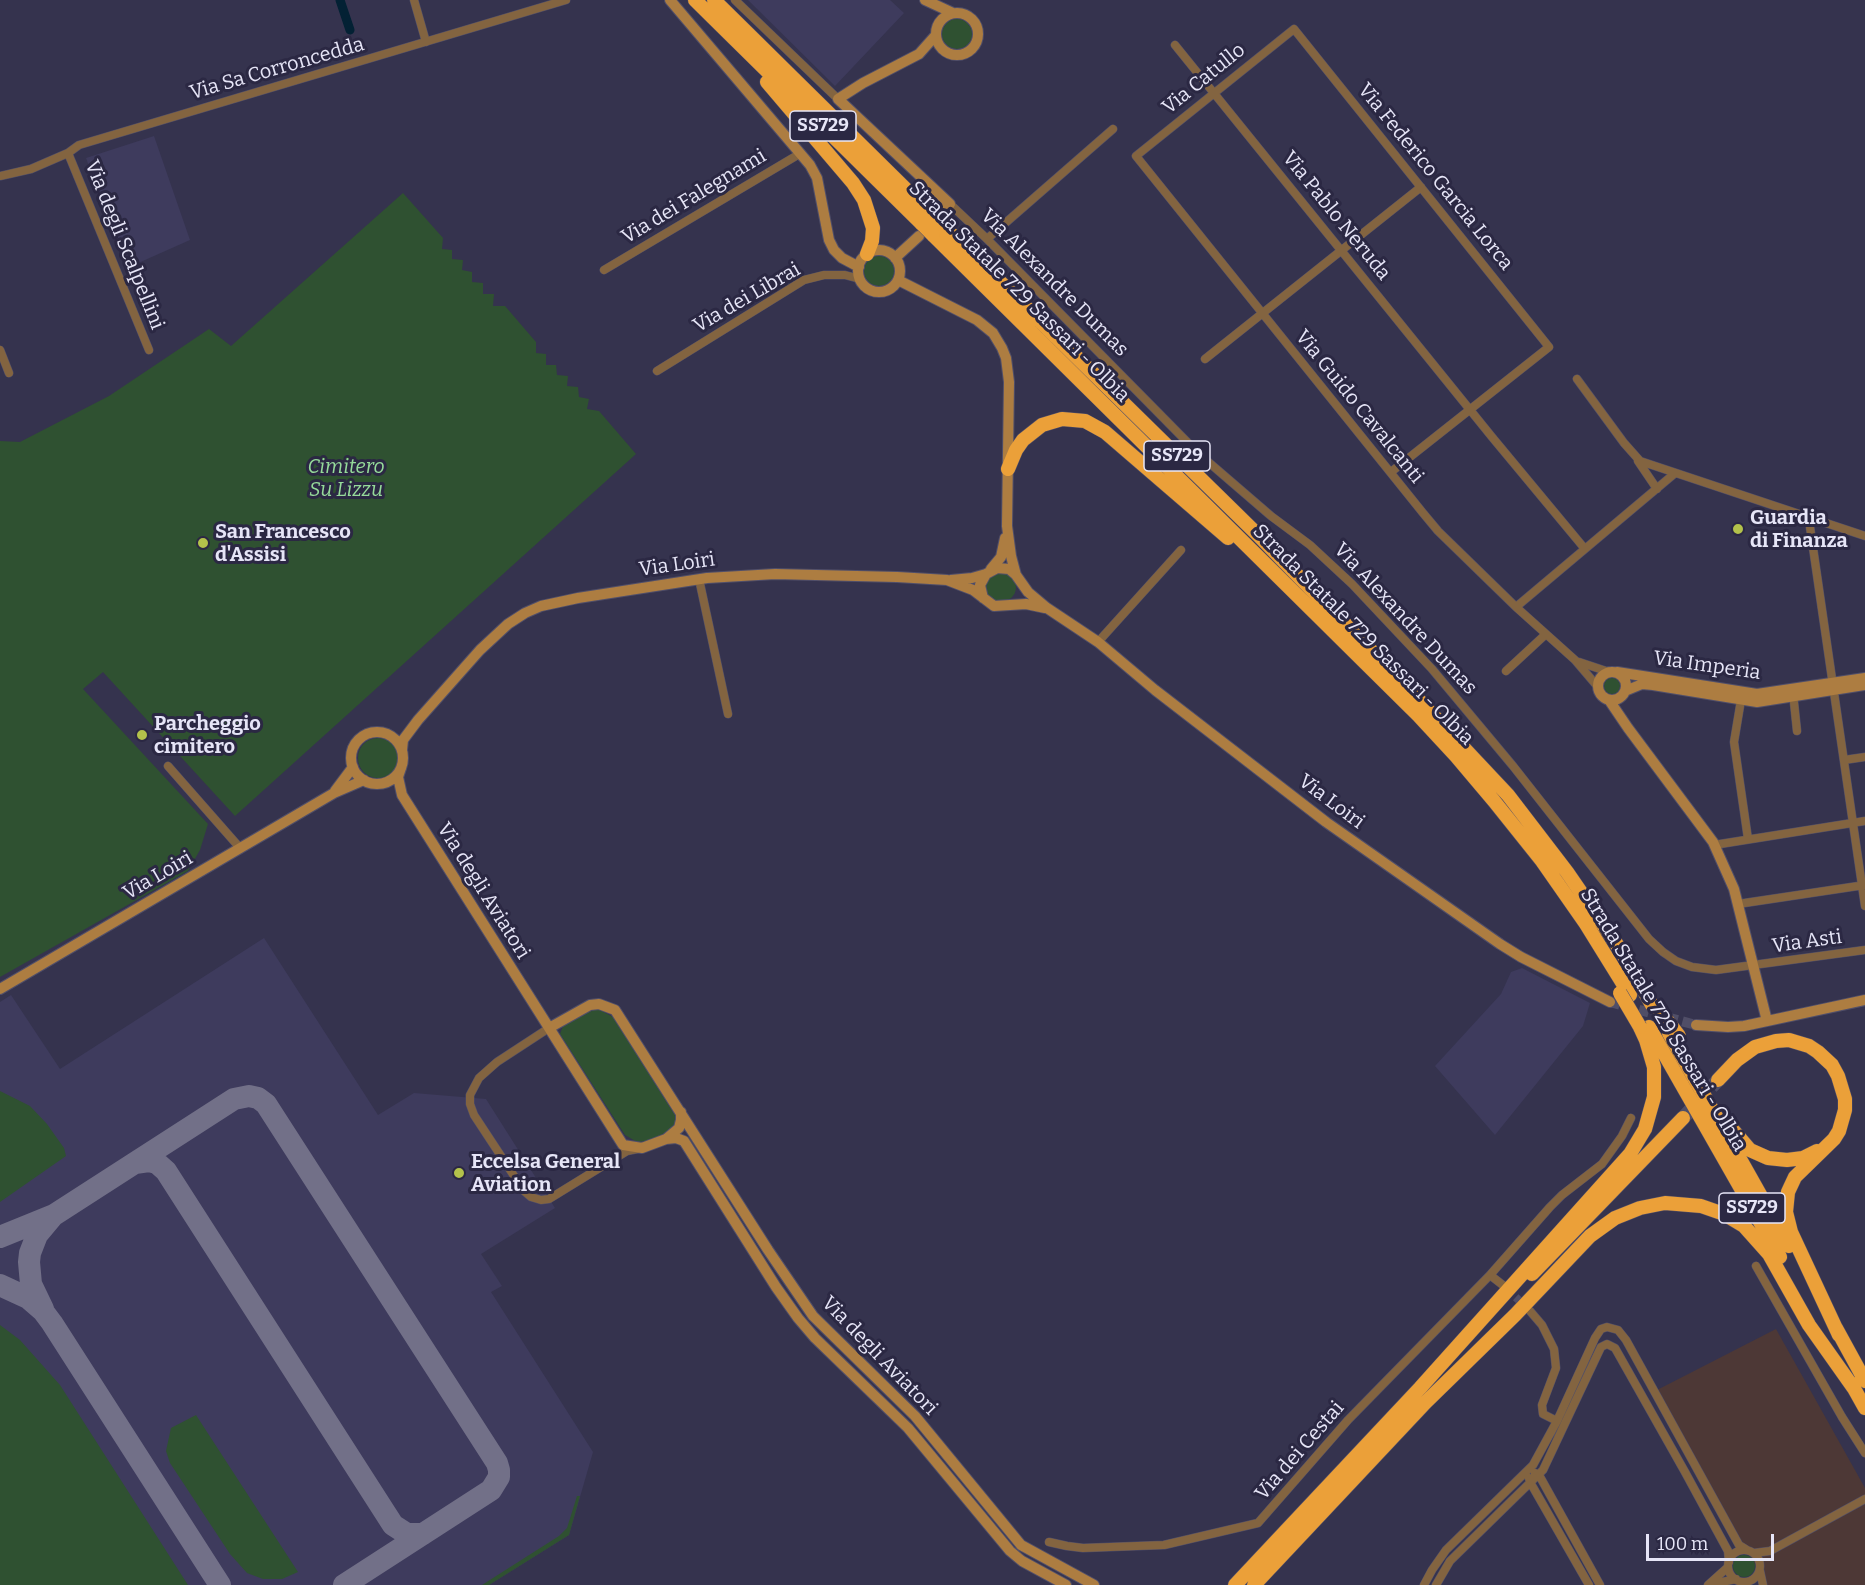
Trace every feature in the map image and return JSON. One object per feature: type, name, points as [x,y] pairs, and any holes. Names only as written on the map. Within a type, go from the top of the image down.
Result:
[{"type":"highway","name":"Strada Statale 729 Sassari - Olbia","points":[[695,0],[929,226],[1259,536],[1508,795],[1601,921],[1674,1035],[1839,1335],[1860,1386],[1865,1408]]},
{"type":"highway","name":"Strada Statale 729 Sassari - Olbia","points":[[714,0],[929,226],[1418,715],[1456,756],[1542,861],[1586,924],[1620,996],[1644,1027],[1860,1386]]},
{"type":"highway","points":[[724,29],[853,183],[864,200],[873,228],[872,241],[867,254]]},
{"type":"highway","points":[[1008,469],[1023,440],[1042,425],[1062,419],[1074,419],[1095,425],[1301,600]]},
{"type":"highway","points":[[1235,1585],[1420,1388],[1545,1246],[1630,1154],[1651,1112],[1655,1082],[1644,1027]]},
{"type":"highway","points":[[1674,1035],[1737,1137],[1750,1150],[1768,1158],[1787,1160],[1803,1158],[1827,1147]]},
{"type":"highway","points":[[1718,1080],[1737,1060],[1755,1047],[1789,1040],[1809,1046],[1832,1065],[1843,1087],[1845,1110],[1834,1139],[1795,1177],[1788,1192],[1786,1212],[1791,1232],[1839,1335]]},
{"type":"highway","points":[[1420,1388],[1446,1364],[1683,1118]]},
{"type":"highway","points":[[1425,1403],[1617,1188]]},
{"type":"highway","points":[[1254,1585],[1425,1403],[1515,1315],[1590,1236],[1628,1212],[1665,1203],[1689,1204],[1713,1209],[1736,1220],[1752,1233],[1769,1254],[1809,1325],[1860,1386]]},
{"type":"street","points":[[414,0],[426,42]]},
{"type":"street","name":"Via Sa Corroncedda","points":[[0,176],[32,169],[68,153],[79,145],[566,0]]},
{"type":"street","points":[[670,0],[801,153],[817,178],[829,240],[834,250],[842,258],[859,267]]},
{"type":"street","name":"Via Alexandre Dumas","points":[[735,0],[947,206],[987,240],[1207,462],[1271,516],[1310,545],[1352,584],[1432,669],[1513,766],[1648,939],[1676,961],[1704,969],[1753,966]]},
{"type":"street","points":[[919,54],[966,53],[976,44],[978,38],[978,31],[972,19],[926,1]]},
{"type":"street","points":[[926,1],[938,24]]},
{"type":"street","points":[[838,99],[863,83],[919,54],[935,36],[942,18],[953,13]]},
{"type":"street","name":"Via Catullo","points":[[1136,156],[1294,29]]},
{"type":"street","name":"Via Federico Garcia Lorca","points":[[1294,29],[1550,347],[1470,409]]},
{"type":"street","points":[[935,36],[945,52]]},
{"type":"street","name":"Via Pablo Neruda","points":[[1176,45],[1585,549]]},
{"type":"street","points":[[987,240],[1113,129]]},
{"type":"street","name":"Via degli Scalpellini","points":[[68,153],[149,350]]},
{"type":"street","name":"Via dei Falegnami","points":[[604,270],[801,153]]},
{"type":"street","name":"Via Guido Cavalcanti","points":[[1136,156],[1438,531],[1516,607],[1575,660],[1598,687]]},
{"type":"street","points":[[1205,359],[1421,187]]},
{"type":"street","points":[[895,258],[929,226]]},
{"type":"street","points":[[882,250],[895,258],[899,266],[898,280],[891,288],[881,291],[866,287],[860,279],[859,267],[867,254],[882,250]]},
{"type":"street","name":"Via dei Librai","points":[[657,371],[804,280],[835,275],[860,279]]},
{"type":"street","points":[[898,280],[985,325],[993,333],[1006,358],[1008,376],[1007,526],[1011,556],[1020,590],[1018,597],[1008,606],[994,606],[983,598],[980,585],[1001,557],[1007,526]]},
{"type":"street","points":[[0,350],[9,373]]},
{"type":"street","points":[[1577,379],[1638,459],[1657,489]]},
{"type":"street","points":[[1391,472],[1470,409]]},
{"type":"street","points":[[1638,459],[1674,474],[1865,536]]},
{"type":"street","points":[[1516,607],[1674,474]]},
{"type":"street","points":[[1812,520],[1810,526],[1852,822],[1864,885],[1865,906]]},
{"type":"street","points":[[1098,642],[1181,550]]},
{"type":"street","points":[[947,580],[972,578],[1003,567],[1017,577]]},
{"type":"street","name":"Via Loiri","points":[[402,750],[403,740],[418,720],[480,650],[508,624],[541,606],[699,579],[775,574],[947,580],[974,590],[983,598]]},
{"type":"street","name":"Via Loiri","points":[[1017,577],[1028,592],[1047,608],[1098,642],[1155,690],[1326,822],[1476,928],[1521,957],[1620,996]]},
{"type":"street","points":[[699,579],[728,714]]},
{"type":"street","name":"Via Loiri","points":[[1008,606],[1026,604],[1047,608]]},
{"type":"street","points":[[1506,671],[1546,634]]},
{"type":"street","name":"Via Guido Cavalcanti","points":[[1575,660],[1613,672]]},
{"type":"street","points":[[1628,728],[1620,703],[1624,693],[1623,678],[1613,672],[1602,676],[1598,687],[1601,695],[1609,700],[1628,728],[1714,845],[1738,904],[1767,1021]]},
{"type":"street","name":"Via Imperia","points":[[1613,672],[1757,694],[1833,686],[1865,678]]},
{"type":"street","name":"Via Imperia","points":[[1624,693],[1642,684],[1757,702],[1792,692]]},
{"type":"street","name":"Via Imperia","points":[[1833,686],[1865,685]]},
{"type":"street","points":[[1792,692],[1797,731]]},
{"type":"street","points":[[1609,700],[1619,698],[1624,693]]},
{"type":"street","points":[[1741,700],[1734,742],[1748,839]]},
{"type":"street","name":"Via Loiri","points":[[386,733],[407,727],[418,720]]},
{"type":"street","points":[[401,768],[397,775],[384,783],[377,784],[364,780],[353,767],[351,758],[353,748],[366,734],[376,732],[386,733],[398,743],[403,756],[401,768],[398,777],[402,795]]},
{"type":"street","points":[[1844,760],[1865,757]]},
{"type":"street","points":[[168,766],[240,848]]},
{"type":"street","points":[[334,793],[353,767]]},
{"type":"street","name":"Via Loiri","points":[[0,989],[334,793],[364,780]]},
{"type":"street","points":[[384,783],[402,795]]},
{"type":"street","name":"Via degli Aviatori","points":[[402,795],[624,1145],[642,1148]]},
{"type":"street","points":[[1714,845],[1865,820]]},
{"type":"street","points":[[1738,904],[1864,885]]},
{"type":"street","name":"Via Asti","points":[[1753,966],[1865,950]]},
{"type":"street","points":[[1696,1025],[1728,1028],[1865,1000]]},
{"type":"street","name":"Via degli Aviatori","points":[[549,1028],[590,1005],[599,1004],[615,1010],[768,1250],[813,1316],[915,1416],[1022,1545],[1094,1585]]},
{"type":"street","points":[[549,1028],[497,1062],[479,1078],[470,1095],[474,1115],[524,1191],[531,1197],[541,1200],[549,1199],[627,1151],[650,1147],[666,1139],[679,1128],[681,1112]]},
{"type":"street","name":"Via dei Cestai","points":[[1049,1542],[1083,1548],[1164,1545],[1258,1523],[1348,1420],[1490,1275],[1562,1195],[1602,1164],[1622,1136],[1631,1118]]},
{"type":"street","name":"Via degli Aviatori","points":[[666,1139],[676,1138],[684,1141],[776,1287],[815,1338],[908,1428],[1010,1551],[1022,1561],[1066,1585]]},
{"type":"street","points":[[1756,1266],[1865,1453]]},
{"type":"street","points":[[1490,1275],[1504,1286]]},
{"type":"street","points":[[1530,1311],[1542,1325],[1554,1349],[1556,1368],[1542,1405],[1542,1414],[1557,1421]]},
{"type":"street","points":[[1424,1585],[1446,1550],[1538,1458],[1598,1332],[1607,1327],[1620,1332],[1626,1340],[1739,1545],[1751,1551],[1760,1561],[1763,1585]]},
{"type":"street","points":[[1439,1583],[1450,1561],[1539,1475],[1546,1465],[1601,1347],[1607,1344],[1615,1348],[1673,1451],[1728,1551],[1731,1574],[1740,1582]]},
{"type":"street","points":[[1673,1451],[1684,1445]]},
{"type":"street","points":[[1528,1470],[1539,1475],[1600,1585]]},
{"type":"street","points":[[1528,1470],[1530,1482],[1589,1585]]},
{"type":"street","points":[[1708,1585],[1728,1564],[1734,1554],[1770,1551],[1865,1499]]},
{"type":"street","points":[[1708,1585],[1754,1579],[1770,1551]]},
{"type":"street","points":[[1432,1569],[1439,1583]]},
{"type":"shaded area","points":[[748,0],[890,0],[904,13],[835,86]]},
{"type":"shaded area","points":[[154,136],[190,240],[127,268],[86,158]]},
{"type":"shaded area","points":[[264,938],[378,1115],[414,1093],[486,1099],[555,1208],[481,1254],[502,1286],[491,1292],[593,1452],[569,1535],[489,1585],[0,1585],[0,1002],[11,995],[60,1069]]},
{"type":"shaded area","points":[[1522,968],[1590,1003],[1583,1026],[1495,1135],[1435,1066],[1501,994],[1511,972]]},
{"type":"shaded area","points":[[1776,1329],[1865,1488],[1865,1585],[1766,1585],[1657,1390]]},
{"type":"green space","points":[[957,19],[968,23],[972,34],[968,45],[957,49],[946,45],[942,34],[946,23]]},
{"type":"green space","name":"Cimitero Su Lizzu","points":[[403,193],[443,238],[442,249],[452,250],[452,259],[463,260],[462,270],[472,272],[472,282],[483,283],[483,294],[494,294],[493,306],[505,306],[536,342],[536,353],[546,354],[546,365],[556,365],[557,375],[568,376],[567,386],[578,387],[579,397],[589,399],[587,409],[599,411],[636,454],[235,816],[103,672],[83,689],[208,824],[200,850],[188,871],[0,977],[0,441],[20,442],[109,396],[209,329],[231,346]]},
{"type":"green space","points":[[879,256],[890,260],[894,271],[890,282],[879,286],[868,282],[864,271],[868,260]]},
{"type":"green space","points":[[1001,572],[1012,576],[1016,587],[1012,598],[1001,602],[990,598],[986,587],[990,576]]},
{"type":"green space","points":[[1609,678],[1615,678],[1620,686],[1618,692],[1609,694],[1604,689],[1604,683]]},
{"type":"green space","points":[[378,738],[386,739],[392,744],[397,750],[397,766],[392,772],[386,777],[378,778],[370,777],[364,772],[359,766],[358,758],[359,750],[364,744],[370,739]]},
{"type":"green space","points":[[593,1010],[600,1010],[613,1017],[675,1115],[676,1123],[669,1131],[650,1141],[637,1142],[625,1135],[560,1034],[563,1026]]},
{"type":"green space","points":[[0,1091],[30,1106],[47,1124],[64,1148],[66,1156],[0,1202]]},
{"type":"green space","points":[[0,1325],[20,1340],[60,1385],[188,1585],[0,1585]]},
{"type":"green space","points":[[196,1415],[298,1572],[282,1579],[263,1579],[247,1573],[230,1554],[170,1463],[166,1451],[171,1428]]},
{"type":"green space","points":[[577,1496],[580,1496],[569,1535],[489,1585],[482,1585],[559,1536],[567,1528]]},
{"type":"green space","points":[[1744,1555],[1752,1558],[1755,1566],[1752,1574],[1744,1577],[1736,1574],[1733,1566],[1736,1558]]},
{"type":"waterway","points":[[340,0],[350,30]]},
{"type":"taxiway","points":[[0,1237],[54,1215],[234,1099],[249,1096],[258,1098],[266,1104],[497,1463],[499,1470],[499,1477],[491,1490],[344,1585]]},
{"type":"taxiway","points":[[135,1163],[149,1161],[157,1163],[166,1171],[393,1525],[407,1534],[423,1534]]},
{"type":"taxiway","points":[[43,1309],[31,1284],[29,1262],[37,1235],[52,1217]]},
{"type":"taxiway","points":[[0,1285],[28,1298],[43,1311],[52,1323],[220,1585]]},
{"type":"tunnel","points":[[1610,1002],[1696,1025]]},
{"type":"tunnel","points":[[1683,1118],[1718,1080]]},
{"type":"tunnel","points":[[1507,1289],[1527,1308]]},
{"type":"place","name":"Guardia di Finanza","points":[[1738,529]]},
{"type":"place","name":"San Francesco d'Assisi","points":[[203,543]]},
{"type":"place","name":"Parcheggio cimitero","points":[[142,735]]},
{"type":"place","name":"Eccelsa General Aviation","points":[[459,1173]]}]
